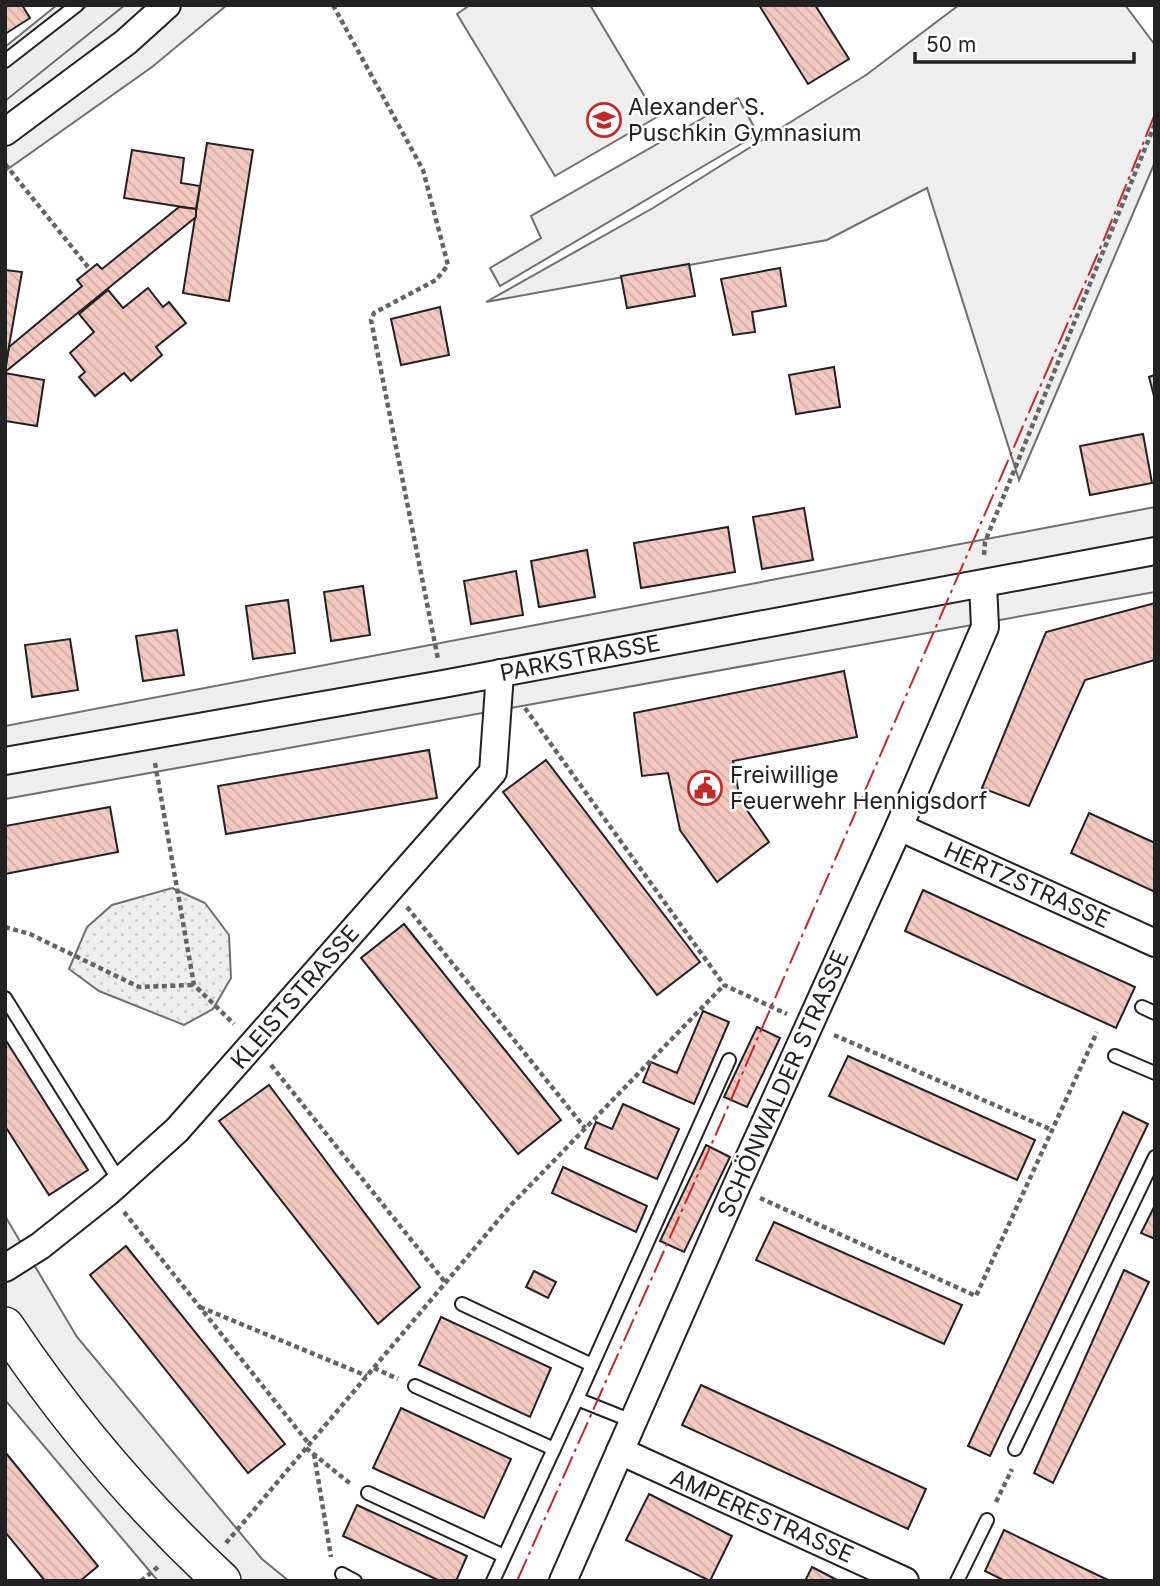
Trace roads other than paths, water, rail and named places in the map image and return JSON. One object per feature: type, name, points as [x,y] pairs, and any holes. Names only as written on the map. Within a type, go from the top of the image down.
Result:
[{"type":"street","points":[[5,132],[126,42],[167,5]]},
{"type":"street","name":"PARKSTRASSE","points":[[5,761],[443,684],[1155,551]]},
{"type":"street","name":"SCHÖNWALDER STRASSE","points":[[563,1581],[736,1187],[899,827],[985,627],[983,584]]},
{"type":"street","name":"KLEISTSTRASSE","points":[[5,1268],[40,1246],[114,1187],[177,1130],[493,772],[500,673]]},
{"type":"street","name":"HERTZSTRASSE","points":[[899,827],[1155,943]]},
{"type":"street","points":[[5,1326],[34,1368],[131,1490],[214,1574]]},
{"type":"street","name":"AMPERESTRASSE","points":[[620,1451],[905,1581]]},
{"type":"lane","points":[[5,61],[78,5]]},
{"type":"lane","points":[[5,998],[114,1187]]},
{"type":"lane","points":[[1142,1007],[1155,1013]]},
{"type":"lane","points":[[1115,1056],[1155,1073]]},
{"type":"lane","points":[[493,1581],[729,1060]]},
{"type":"lane","points":[[1015,1449],[1155,1157]]},
{"type":"lane","points":[[462,1304],[592,1365]]},
{"type":"lane","points":[[415,1386],[554,1449]]},
{"type":"lane","points":[[577,1399],[632,1421]]},
{"type":"lane","points":[[368,1493],[504,1556]]},
{"type":"lane","points":[[957,1581],[987,1520]]},
{"type":"lane","points":[[342,1574],[355,1581]]},
{"type":"place","name":"Alexander S. Puschkin Gymnasium","points":[[604,120]]},
{"type":"place","name":"Freiwillige Feuerwehr Hennigsdorf","points":[[705,788]]}]
